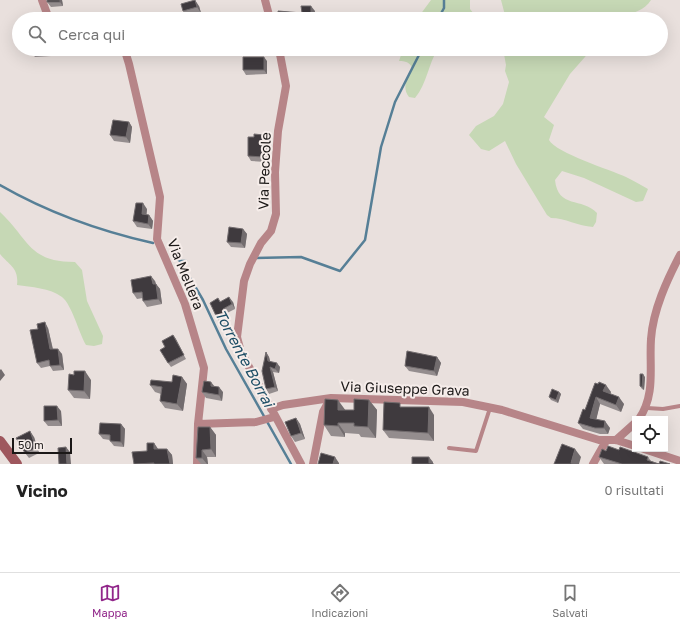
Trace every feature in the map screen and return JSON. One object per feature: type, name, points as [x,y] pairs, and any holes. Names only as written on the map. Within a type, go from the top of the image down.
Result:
[{"type":"main road","points":[[0,441],[17,464]]},
{"type":"street","points":[[42,0],[46,12]]},
{"type":"street","points":[[265,0],[268,12]]},
{"type":"street","name":"Via Mellera","points":[[127,56],[160,197],[157,238],[185,304],[204,368],[198,424],[197,464]]},
{"type":"street","name":"Via Peccole","points":[[280,56],[286,86],[278,131],[275,172],[276,214],[271,232],[261,243],[246,275],[237,337],[241,352],[271,409],[272,418],[300,464]]},
{"type":"street","points":[[641,416],[646,408],[652,378],[651,338],[654,322],[662,295],[680,255]]},
{"type":"street","points":[[313,464],[323,412],[331,398]]},
{"type":"street","name":"Via Giuseppe Grava","points":[[271,409],[283,405],[331,398],[463,402],[490,408],[579,435],[606,441],[616,440]]},
{"type":"street","points":[[198,424],[256,422],[272,418]]},
{"type":"street","points":[[616,440],[632,426]]},
{"type":"street","points":[[616,440],[632,445]]},
{"type":"street","points":[[593,464],[606,441]]},
{"type":"street","points":[[653,452],[680,461]]},
{"type":"lane","points":[[646,408],[663,409],[680,406]]},
{"type":"lane","points":[[449,448],[476,451],[490,408]]},
{"type":"green space","points":[[431,0],[470,0],[470,9],[472,12],[422,12]]},
{"type":"green space","points":[[501,0],[651,0],[642,9],[636,12],[504,12]]},
{"type":"green space","points":[[401,56],[434,56],[422,87],[415,98],[409,97],[405,86],[412,68],[407,62],[399,61]]},
{"type":"green space","points":[[504,56],[586,56],[570,74],[544,117],[554,125],[549,140],[554,145],[572,156],[626,177],[648,189],[643,201],[636,202],[584,178],[562,171],[555,180],[557,189],[561,195],[566,199],[591,208],[597,213],[596,222],[593,227],[551,218],[547,215],[516,164],[505,141],[489,151],[481,149],[469,135],[476,126],[494,116],[503,104],[509,82],[505,71],[506,65]]},
{"type":"green space","points":[[0,212],[24,240],[38,253],[59,261],[75,262],[82,270],[87,301],[103,336],[102,344],[94,346],[86,345],[69,306],[62,297],[46,290],[17,285],[17,275],[15,271],[0,254]]},
{"type":"building","points":[[47,0],[60,0],[60,2],[47,2]]},
{"type":"building","points":[[195,0],[197,7],[183,11],[181,4]]},
{"type":"building","points":[[301,6],[311,6],[311,12],[302,12]]},
{"type":"building","points":[[243,57],[264,57],[264,70],[243,70]]},
{"type":"building","points":[[113,120],[129,122],[126,137],[110,135]]},
{"type":"building","points":[[254,134],[264,135],[263,157],[248,156],[248,137],[254,137]]},
{"type":"building","points":[[136,203],[143,203],[142,214],[149,215],[148,224],[133,221]]},
{"type":"building","points":[[229,227],[243,229],[241,243],[227,242]]},
{"type":"building","points":[[151,276],[153,284],[156,284],[158,299],[143,301],[142,292],[133,293],[131,280]]},
{"type":"building","points":[[229,297],[232,304],[223,309],[227,316],[218,320],[210,303],[218,298],[220,302]]},
{"type":"building","points":[[45,322],[50,349],[58,349],[60,365],[50,366],[49,360],[37,363],[30,330],[38,329],[37,324]]},
{"type":"building","points":[[173,335],[184,355],[168,363],[160,350],[165,347],[162,341]]},
{"type":"building","points":[[407,351],[437,357],[434,371],[405,366]]},
{"type":"building","points":[[266,352],[268,361],[277,363],[275,369],[270,367],[275,387],[266,389],[262,371]]},
{"type":"building","points":[[74,371],[85,371],[84,391],[68,390],[69,374],[74,375]]},
{"type":"building","points":[[640,374],[643,374],[642,387],[640,386]]},
{"type":"building","points":[[173,375],[182,377],[177,404],[160,401],[162,387],[150,385],[151,380],[172,382]]},
{"type":"building","points":[[204,381],[211,382],[211,386],[219,387],[219,395],[202,392]]},
{"type":"building","points":[[599,382],[606,385],[603,391],[619,397],[616,405],[596,397],[590,418],[605,421],[604,428],[595,428],[578,423],[583,409],[585,410],[595,383],[598,384]]},
{"type":"building","points":[[552,389],[559,392],[556,400],[549,397]]},
{"type":"building","points":[[325,399],[338,400],[338,410],[354,410],[354,399],[369,400],[368,427],[354,426],[354,423],[338,423],[338,426],[324,425]]},
{"type":"building","points":[[384,402],[400,403],[400,407],[429,407],[428,433],[383,430]]},
{"type":"building","points":[[44,406],[57,406],[58,420],[44,421]]},
{"type":"building","points":[[296,418],[301,433],[291,436],[285,422]]},
{"type":"building","points":[[100,423],[121,424],[121,442],[110,441],[110,435],[99,434]]},
{"type":"building","points":[[198,427],[210,427],[211,449],[202,450],[202,458],[196,458]]},
{"type":"building","points":[[30,431],[36,448],[25,453],[16,438]]},
{"type":"building","points":[[147,443],[154,443],[154,449],[167,449],[170,464],[134,464],[132,452],[147,451]]},
{"type":"building","points":[[562,444],[575,449],[571,463],[573,464],[554,464]]},
{"type":"building","points":[[608,446],[619,450],[620,447],[648,457],[647,460],[659,464],[622,464],[599,457],[602,449],[606,451]]},
{"type":"building","points":[[66,447],[67,464],[59,464],[58,448]]},
{"type":"building","points":[[321,453],[335,457],[333,464],[318,464]]},
{"type":"building","points":[[412,457],[429,457],[429,463],[433,464],[412,464]]},
{"type":"building","points":[[660,461],[670,464],[659,464]]},
{"type":"waterway","points":[[442,12],[444,8],[444,0]]},
{"type":"waterway","points":[[255,258],[301,257],[340,271],[365,240],[381,147],[395,102],[418,56]]},
{"type":"waterway","points":[[0,185],[36,204],[74,220],[113,233],[153,243]]},
{"type":"waterway","name":"Torrente Borrai","points":[[174,257],[180,261],[186,261]]},
{"type":"waterway","name":"Torrente Borrai","points":[[180,261],[203,300],[226,349],[291,464]]}]
